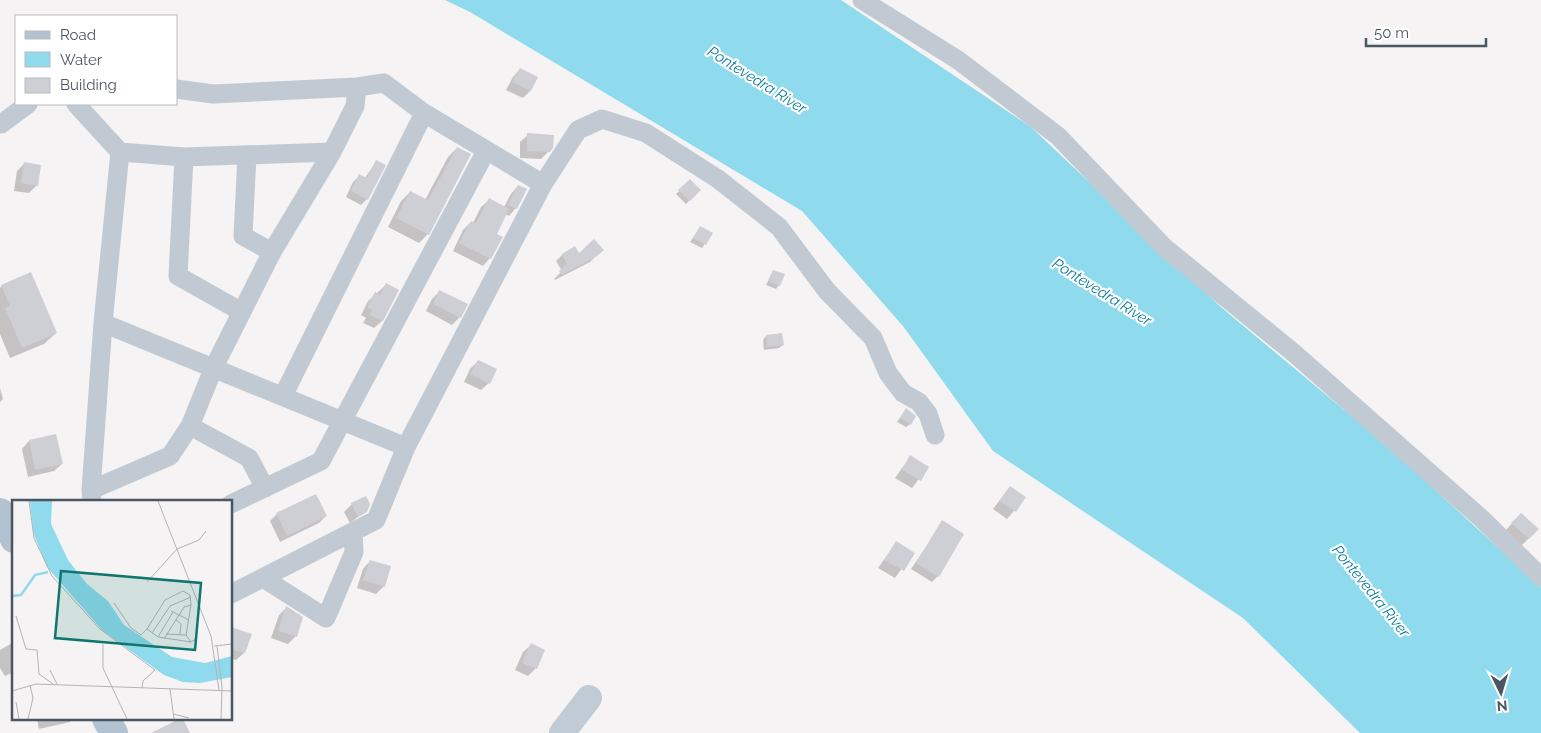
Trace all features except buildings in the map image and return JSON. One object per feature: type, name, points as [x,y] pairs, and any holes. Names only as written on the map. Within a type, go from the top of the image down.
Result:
[{"type":"main road","points":[[0,512],[12,535]]},
{"type":"main road","points":[[562,733],[589,698]]},
{"type":"main road","points":[[107,720],[114,733]]},
{"type":"street","points":[[862,0],[958,60],[1058,136],[1164,247],[1310,367],[1482,519],[1541,578]]},
{"type":"street","points":[[178,89],[214,94],[357,87],[384,83],[424,113],[543,184]]},
{"type":"street","points":[[91,496],[170,456],[190,426],[214,367],[272,252],[332,152],[355,106],[357,87]]},
{"type":"street","points":[[1,124],[27,105]]},
{"type":"street","points":[[77,105],[120,152],[184,157],[332,152]]},
{"type":"street","points":[[283,396],[424,113]]},
{"type":"street","points":[[232,594],[376,520],[406,448],[543,184],[578,130],[602,119],[646,133],[718,179],[779,227],[827,290],[873,338],[888,372],[903,393],[919,402],[928,414],[935,435]]},
{"type":"street","points":[[232,504],[321,461],[486,151]]},
{"type":"street","points":[[91,496],[103,323],[120,152]]},
{"type":"street","points":[[247,155],[243,236],[272,252]]},
{"type":"street","points":[[184,157],[178,276],[242,312]]},
{"type":"street","points":[[103,323],[214,367],[406,448]]},
{"type":"street","points":[[190,426],[249,458],[265,488]]},
{"type":"street","points":[[263,578],[326,618],[354,552],[353,533]]},
{"type":"water","name":"Pontevedra River","points":[[445,0],[841,0],[1031,127],[1222,308],[1385,444],[1541,587],[1541,733],[1360,733],[1243,618],[993,451],[903,326],[802,211],[470,12]]}]
